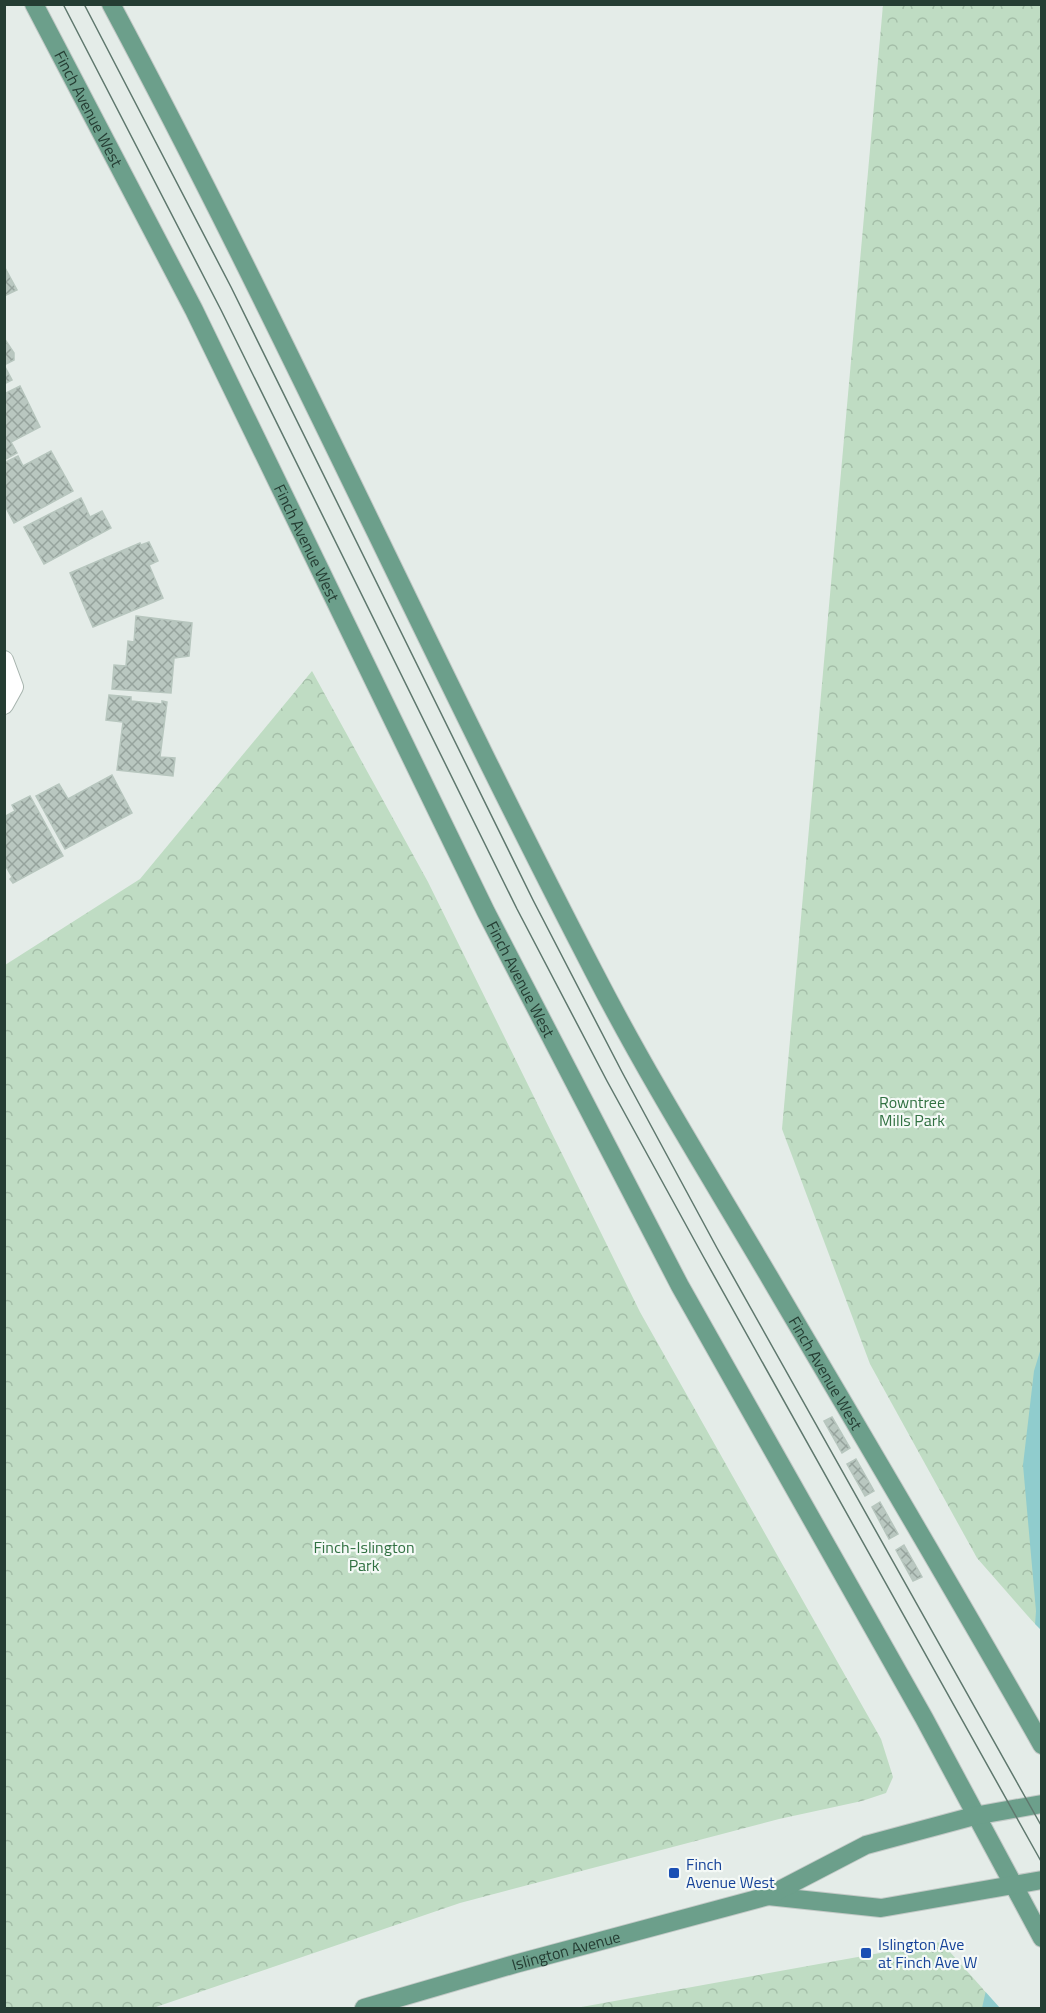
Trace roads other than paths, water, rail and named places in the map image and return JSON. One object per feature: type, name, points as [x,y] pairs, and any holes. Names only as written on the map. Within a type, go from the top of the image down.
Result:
[{"type":"main road","name":"Finch Avenue West","points":[[34,4],[194,310],[486,912],[680,1286],[924,1718],[974,1816],[1041,1938]]},
{"type":"main road","name":"Finch Avenue West","points":[[111,4],[294,361],[504,794],[595,975],[662,1096],[962,1604],[1041,1744]]},
{"type":"main road","name":"Islington Avenue","points":[[363,2008],[514,1964],[768,1896],[866,1845],[974,1816],[1041,1804]]},
{"type":"main road","name":"Islington Avenue","points":[[768,1896],[881,1908],[1041,1880]]},
{"type":"street","points":[[4,660],[14,687],[4,705]]},
{"type":"water","points":[[1041,1348],[1041,2008],[982,2008],[1020,1841],[1036,1611],[1023,1465],[1034,1371]]},
{"type":"tram line","points":[[63,4],[221,310],[517,909],[607,1081],[1042,1863]]},
{"type":"tram line","points":[[84,4],[231,287],[533,900],[622,1072],[717,1248],[1042,1827]]},
{"type":"place","name":"Finch Avenue West","points":[[674,1873]]},
{"type":"place","name":"Islington Ave at Finch Ave W","points":[[866,1953]]},
{"type":"park label","name":"Rowntree Mills Park","points":[[912,1111]]},
{"type":"park label","name":"Finch-Islington Park","points":[[364,1556]]}]
